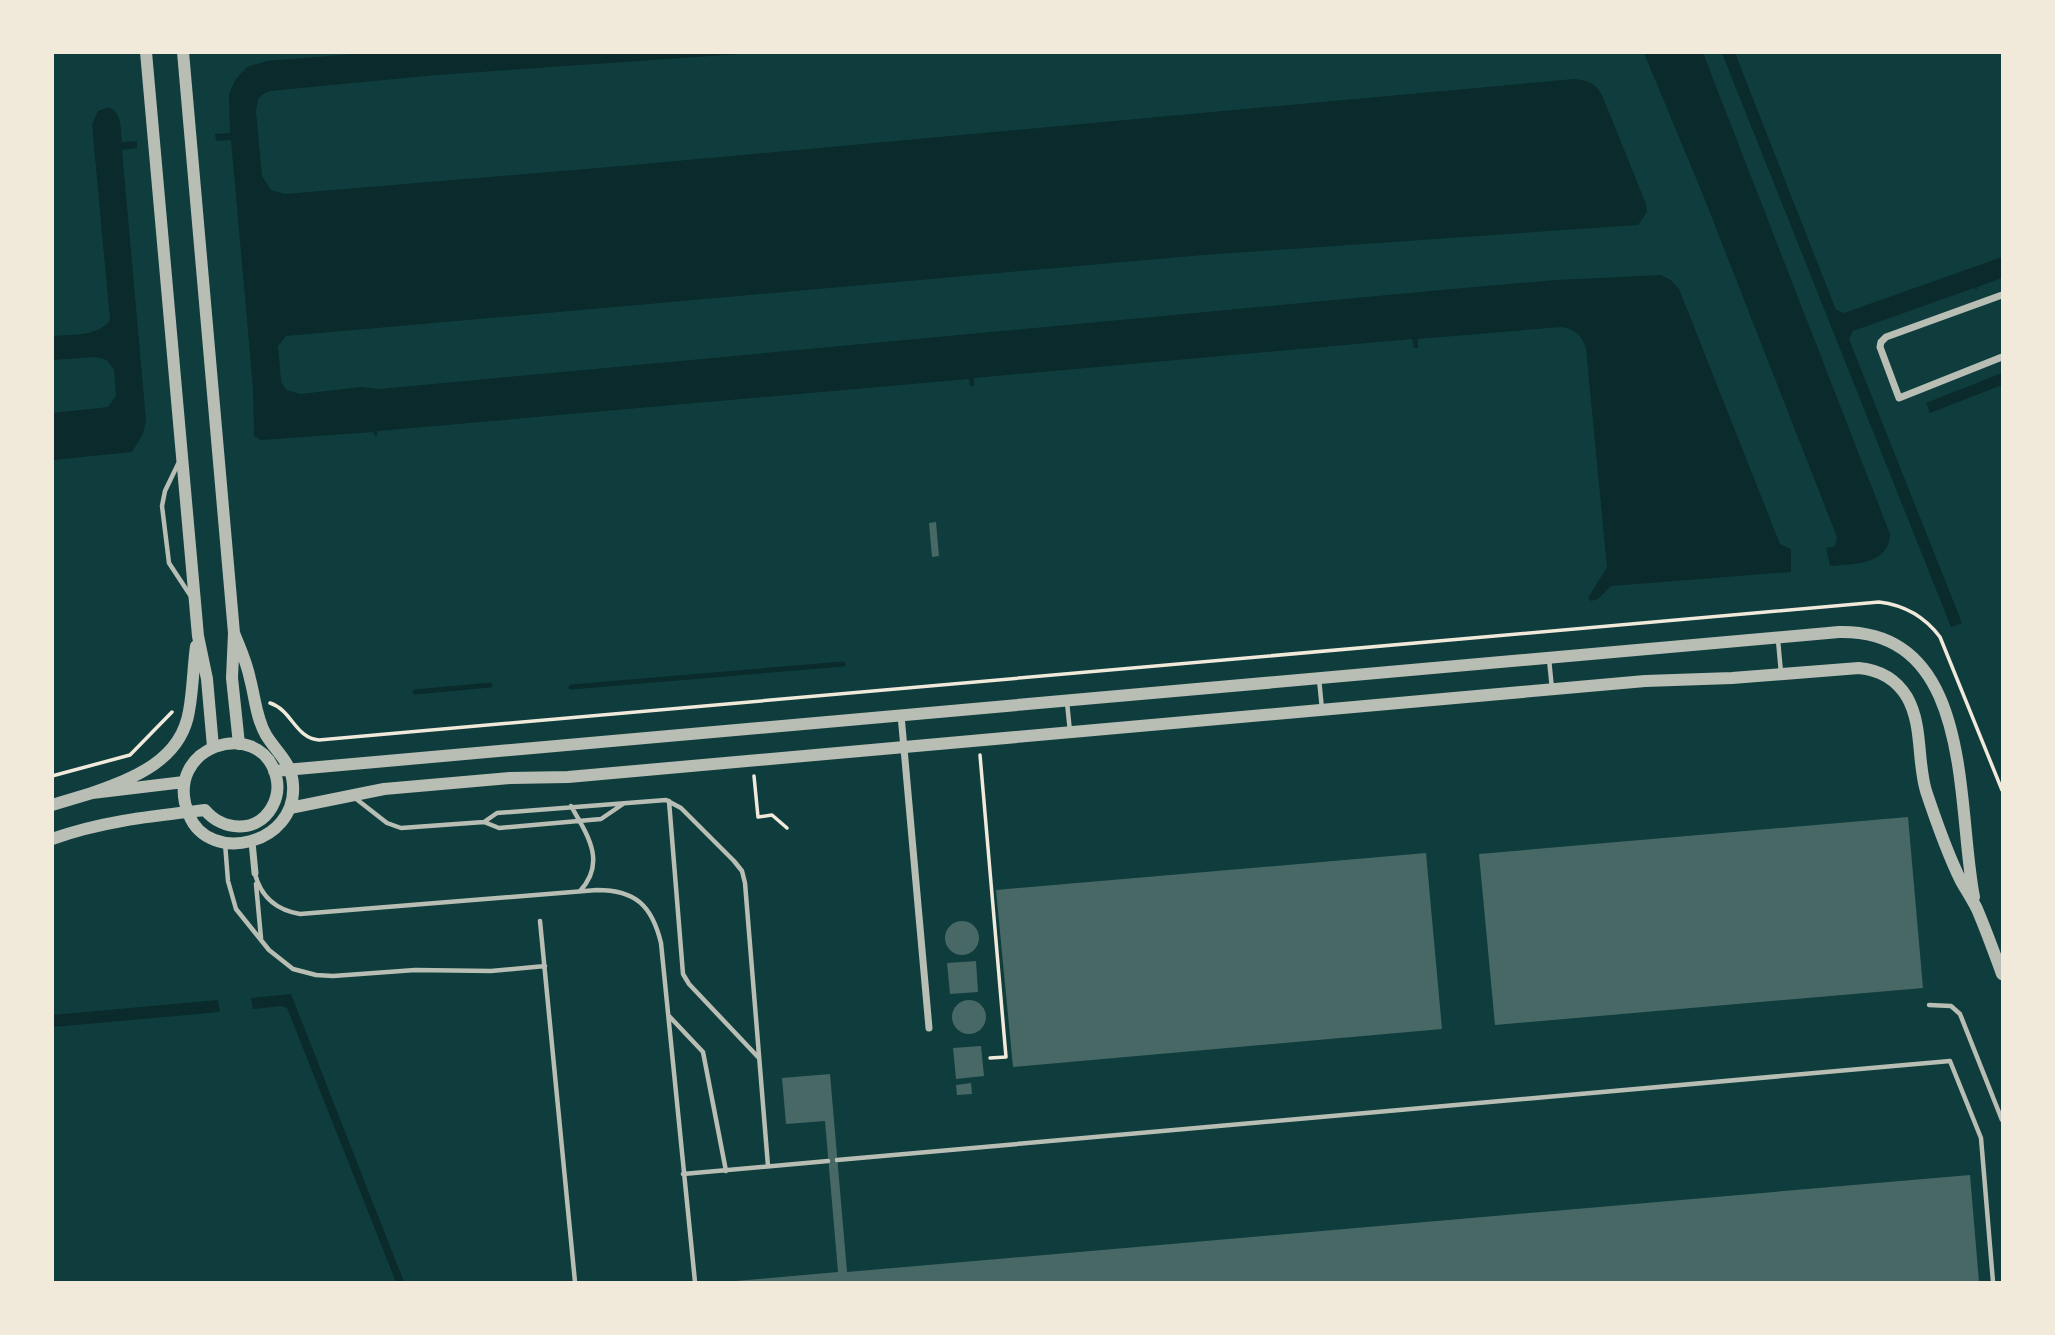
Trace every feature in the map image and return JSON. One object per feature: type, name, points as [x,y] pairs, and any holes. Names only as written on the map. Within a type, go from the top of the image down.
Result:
[{"type":"street","points":[[146,52],[198,636],[206,679],[213,747]]},
{"type":"street","points":[[183,52],[234,633],[233,678],[239,744]]},
{"type":"street","points":[[2003,295],[1886,337],[1880,347],[1899,398],[2003,357]]},
{"type":"street","points":[[274,771],[1839,632],[1868,634],[1898,645],[1924,669],[1939,695],[1958,762],[1968,863],[1976,907]]},
{"type":"street","points":[[52,839],[113,822],[188,812],[205,810],[215,820],[228,826],[238,827],[258,822],[266,816],[275,802],[278,786],[274,771],[261,753],[239,744],[226,744],[213,747],[197,757],[184,782],[188,812],[196,827],[208,836],[236,844],[252,842],[275,830],[290,808],[293,791],[290,769],[261,724],[250,676],[234,633]]},
{"type":"street","points":[[52,804],[132,778],[157,764],[175,743],[185,725],[190,709],[198,636]]},
{"type":"street","points":[[290,808],[351,795],[462,782],[568,777],[1645,681],[1859,668],[1882,674],[1899,686],[1910,702],[1921,767],[1931,804],[2003,974]]},
{"type":"street","points":[[901,715],[929,1028]]},
{"type":"street","points":[[92,793],[184,782]]},
{"type":"street","points":[[252,842],[255,873]]},
{"type":"lane","points":[[182,457],[165,491],[162,506],[169,563],[195,601]]},
{"type":"lane","points":[[1778,638],[1782,674]]},
{"type":"lane","points":[[1549,658],[1552,690]]},
{"type":"lane","points":[[1319,678],[1322,710]]},
{"type":"lane","points":[[1067,701],[1070,733]]},
{"type":"lane","points":[[351,795],[387,823],[401,828],[484,822],[499,828],[601,819],[626,802]]},
{"type":"lane","points":[[484,822],[498,813],[659,799],[681,807],[737,865],[744,877],[768,1166]]},
{"type":"lane","points":[[669,801],[682,974],[759,1058]]},
{"type":"lane","points":[[571,806],[592,844],[594,861],[590,877],[579,891]]},
{"type":"lane","points":[[225,842],[228,881],[234,904],[264,945],[286,965],[303,973],[333,976],[415,970],[491,971],[545,966]]},
{"type":"lane","points":[[255,873],[260,932],[264,945]]},
{"type":"lane","points":[[255,873],[260,888],[274,905],[288,912],[309,915],[579,891],[610,890],[639,901],[655,924],[661,943],[695,1283]]},
{"type":"lane","points":[[540,921],[575,1283]]},
{"type":"lane","points":[[1929,1005],[1948,1005],[1960,1014],[2003,1120]]},
{"type":"lane","points":[[668,1014],[703,1052],[726,1171]]},
{"type":"lane","points":[[837,1160],[1950,1061],[1980,1138],[1993,1283]]},
{"type":"lane","points":[[683,1174],[828,1161]]},
{"type":"path","points":[[256,703],[268,702],[276,705],[303,735],[319,740],[1825,606]]},
{"type":"path","points":[[1781,610],[1782,619]]},
{"type":"path","points":[[1770,611],[1770,620]]},
{"type":"path","points":[[1077,672],[1078,681]]},
{"type":"path","points":[[52,776],[127,757],[169,714],[190,709]]},
{"type":"path","points":[[978,741],[1006,1057],[990,1058]]},
{"type":"path","points":[[753,761],[758,817],[772,815],[787,828]]},
{"type":"water","points":[[367,53],[754,53],[436,75],[270,91],[258,99],[256,112],[262,176],[271,190],[285,194],[1574,79],[1587,82],[1597,87],[1602,95],[1646,204],[1647,212],[1638,225],[1203,255],[286,336],[278,346],[281,381],[286,390],[301,394],[361,387],[380,389],[1441,290],[1556,280],[1661,275],[1671,280],[1679,289],[1780,544],[1791,549],[1791,572],[1611,586],[1598,599],[1591,601],[1588,598],[1607,567],[1586,349],[1578,334],[1561,327],[1418,339],[1418,348],[1414,348],[1412,339],[974,378],[974,386],[970,386],[969,379],[378,431],[376,437],[373,432],[261,440],[254,436],[253,388],[231,140],[216,141],[215,134],[230,133],[229,94],[236,79],[247,67],[267,61]]},
{"type":"water","points":[[1644,53],[1703,53],[1890,534],[1884,552],[1869,561],[1830,566],[1826,548],[1835,546],[1837,537],[1703,195]]},
{"type":"water","points":[[1722,53],[1735,53],[1836,310],[1844,313],[2002,257],[2002,278],[1977,287],[1977,290],[1974,288],[1853,331],[1849,339],[1962,623],[1951,627]]},
{"type":"water","points":[[109,107],[119,118],[122,142],[137,141],[137,148],[122,150],[146,420],[143,434],[132,452],[53,460],[53,413],[108,407],[116,396],[114,370],[107,360],[95,357],[52,360],[53,336],[92,332],[110,320],[92,124],[98,111]]},
{"type":"water","points":[[2002,373],[2002,385],[1930,413],[1926,403]]},
{"type":"water","points":[[291,994],[404,1282],[396,1282],[287,1008],[281,1006],[253,1009],[251,998]]},
{"type":"water","points":[[218,1000],[220,1012],[53,1027],[53,1015]]},
{"type":"building","points":[[936,522],[939,556],[932,557],[929,523]]},
{"type":"building","points":[[1908,817],[1923,988],[1495,1025],[1479,854]]},
{"type":"building","points":[[1426,853],[1442,1029],[1013,1067],[996,890]]},
{"type":"building","points":[[962,921],[974,926],[979,938],[974,950],[962,955],[950,950],[945,938],[950,926]]},
{"type":"building","points":[[976,961],[978,992],[950,994],[947,963]]},
{"type":"building","points":[[969,1000],[981,1005],[986,1017],[981,1029],[969,1034],[957,1029],[952,1017],[957,1005]]},
{"type":"building","points":[[981,1046],[984,1076],[956,1079],[953,1048]]},
{"type":"building","points":[[830,1074],[847,1272],[1970,1175],[1979,1282],[736,1282],[838,1272],[825,1121],[786,1124],[782,1078]]},
{"type":"building","points":[[971,1083],[972,1094],[957,1095],[956,1085]]},
{"type":"waterway","points":[[571,687],[843,664]]},
{"type":"waterway","points":[[415,692],[490,685]]}]
